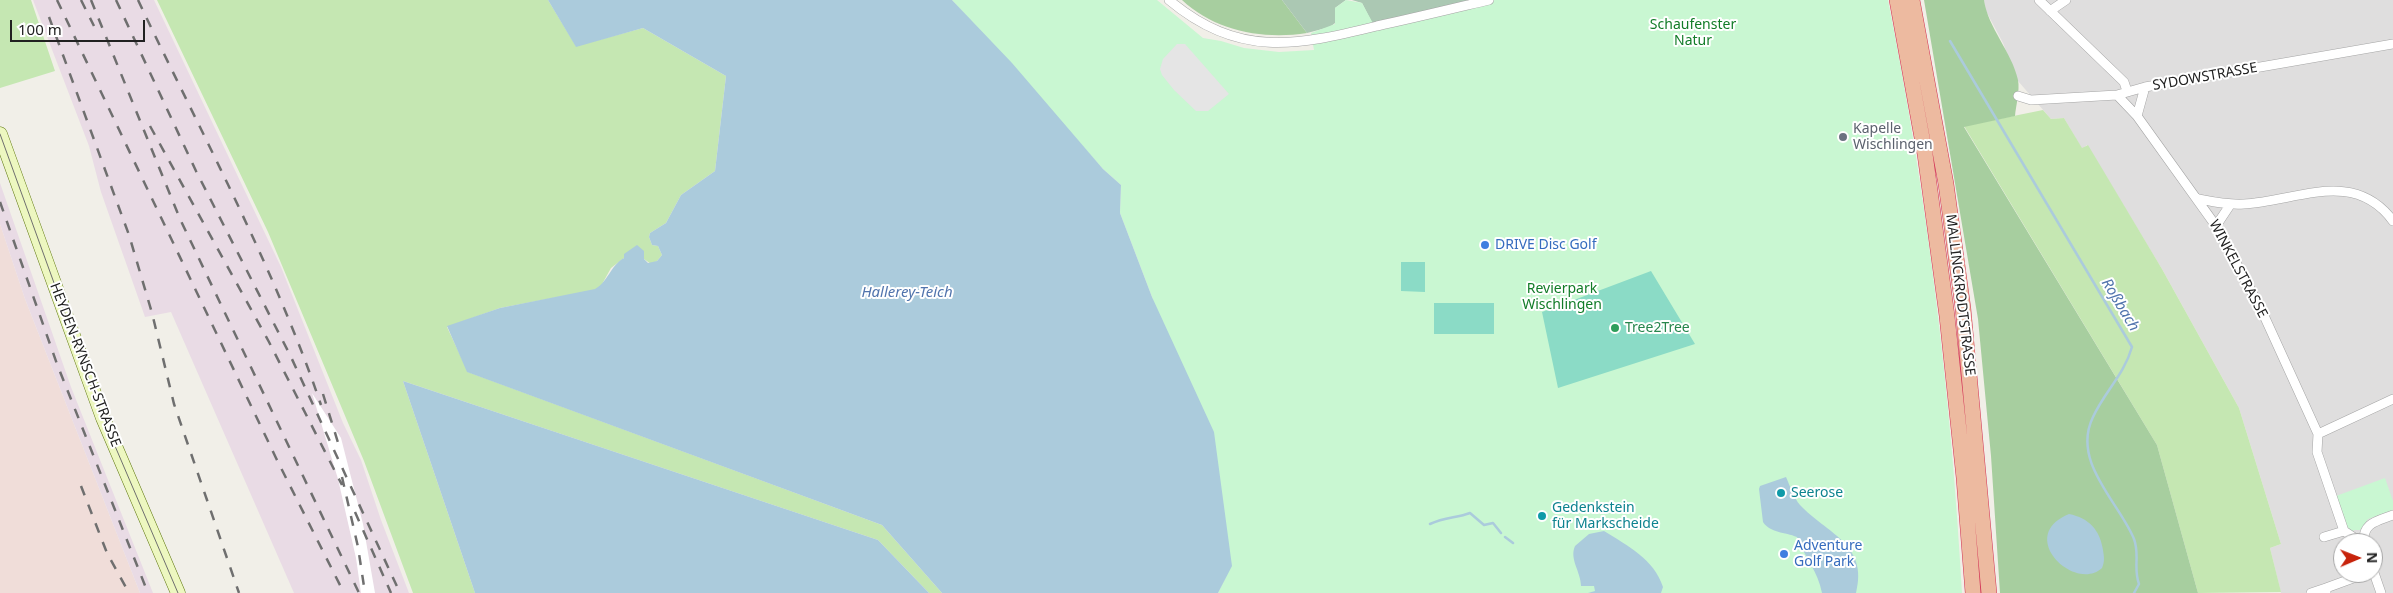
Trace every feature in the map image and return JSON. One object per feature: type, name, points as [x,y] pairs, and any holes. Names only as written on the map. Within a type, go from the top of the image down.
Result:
[{"type":"highway","name":"MALLINCKRODTSTRASSE","points":[[1897,0],[1925,154],[1947,316],[1964,478],[1973,593]]},
{"type":"highway","name":"MALLINCKRODTSTRASSE","points":[[1912,0],[1946,184],[1963,308],[1989,593]]},
{"type":"main road","name":"HEYDEN-RYNSCH-STRASSE","points":[[0,134],[103,418],[178,593]]},
{"type":"street","points":[[1169,0],[1182,11],[1215,31],[1245,40],[1276,44],[1337,36],[1489,0]]},
{"type":"street","points":[[2039,0],[2124,82],[2127,91]]},
{"type":"street","points":[[2050,11],[2066,0]]},
{"type":"street","name":"SYDOWSTRASSE","points":[[2018,96],[2031,100],[2117,95],[2127,91],[2393,44]]},
{"type":"street","points":[[2137,116],[2145,88]]},
{"type":"street","name":"WINKELSTRASSE","points":[[2117,95],[2137,116],[2199,199],[2216,226],[2261,309],[2318,434],[2317,452],[2344,531]]},
{"type":"street","points":[[2199,199],[2230,205],[2323,192],[2349,191],[2368,198],[2393,221]]},
{"type":"street","points":[[2216,226],[2230,205]]},
{"type":"street","points":[[2318,434],[2393,399]]},
{"type":"street","points":[[2363,533],[2370,523],[2393,515]]},
{"type":"street","points":[[2324,537],[2344,531],[2347,533]]},
{"type":"street","points":[[2311,593],[2326,590],[2343,583]]},
{"type":"shaded area","points":[[33,0],[154,0],[281,267],[343,423],[361,460],[381,520],[409,593],[294,593],[171,312],[145,317],[101,192],[89,146]]},
{"type":"shaded area","points":[[1984,0],[2393,0],[2393,593],[2281,593],[2270,548],[2281,544],[2239,408],[2162,269],[2087,145],[2082,149],[2064,118],[2051,119],[2018,81],[2003,43],[1986,11]]},
{"type":"shaded area","points":[[1177,44],[1185,44],[1229,94],[1208,111],[1196,111],[1174,90],[1162,75],[1160,69],[1163,59]]},
{"type":"shaded area","points":[[0,183],[71,387],[153,593],[140,593],[25,299],[0,224]]},
{"type":"shaded area","points":[[0,224],[25,299],[140,593],[0,593]]},
{"type":"green space","points":[[0,0],[31,0],[55,71],[0,88]]},
{"type":"green space","points":[[157,0],[548,0],[576,46],[643,28],[726,76],[715,171],[681,195],[666,223],[650,233],[649,237],[652,245],[658,246],[662,255],[657,261],[651,264],[644,259],[624,258],[611,268],[601,286],[595,290],[500,308],[447,327],[468,372],[882,525],[942,593],[929,593],[878,540],[403,381],[475,593],[413,593],[364,461],[268,232]]},
{"type":"green space","name":"Revierpark Wischlingen","points":[[952,0],[1157,0],[1203,38],[1244,48],[1279,52],[1314,50],[1311,33],[1335,24],[1335,8],[1346,0],[1362,3],[1375,27],[1489,0],[1888,0],[1926,221],[1944,369],[1962,593],[1218,593],[1231,566],[1152,297],[1120,213],[1121,185],[1103,169]]},
{"type":"green space","points":[[1182,0],[1282,0],[1307,33],[1274,35],[1240,31],[1209,19],[1195,11]]},
{"type":"green space","points":[[1282,0],[1346,0],[1335,8],[1335,23],[1330,27],[1307,33]]},
{"type":"green space","points":[[1352,0],[1489,0],[1374,27],[1362,3]]},
{"type":"green space","points":[[1924,0],[1984,0],[1990,20],[2011,60],[2018,80],[2015,116],[1964,127],[2157,445],[2198,593],[2000,593],[1991,456],[1978,319]]},
{"type":"green space","points":[[2043,110],[2051,119],[2064,118],[2082,148],[2088,145],[2162,269],[2239,408],[2281,544],[2270,548],[2281,592],[2198,593],[2157,445],[1964,126]]},
{"type":"green space","points":[[1401,262],[1425,262],[1425,292],[1401,291]]},
{"type":"green space","name":"Tree2Tree","points":[[1651,271],[1695,344],[1558,388],[1542,312]]},
{"type":"green space","points":[[1434,303],[1494,303],[1494,334],[1434,334]]},
{"type":"green space","points":[[2385,478],[2393,501],[2393,510],[2368,519],[2360,530],[2352,532],[2347,527],[2336,496]]},
{"type":"water","name":"Hallerey-Teich","points":[[548,0],[952,0],[1012,63],[1103,169],[1121,185],[1120,213],[1152,297],[1214,432],[1232,566],[1218,593],[942,593],[882,525],[467,372],[447,326],[500,308],[595,289],[603,282],[615,265],[624,258],[624,254],[637,245],[644,251],[644,259],[648,263],[657,261],[662,255],[658,246],[652,245],[649,237],[650,233],[666,223],[681,195],[715,171],[726,76],[643,28],[576,47]]},
{"type":"water","points":[[403,381],[878,540],[929,593],[475,593]]},
{"type":"water","points":[[1786,477],[1800,505],[1843,541],[1851,551],[1856,563],[1858,576],[1856,593],[1822,593],[1818,578],[1797,537],[1774,530],[1763,522],[1760,486]]},
{"type":"water","points":[[2069,514],[2088,522],[2099,536],[2104,563],[2102,568],[2091,574],[2078,573],[2065,568],[2055,559],[2049,547],[2048,535],[2054,524]]},
{"type":"water","points":[[1604,531],[1631,548],[1647,561],[1659,577],[1663,587],[1661,593],[1588,593],[1595,591],[1594,586],[1581,586],[1573,556],[1575,546],[1589,534]]},
{"type":"pier","points":[[312,393],[341,438],[363,524],[375,593],[361,593],[356,558],[338,479]]},
{"type":"waterway","name":"Roßbach","points":[[1950,41],[2132,347],[2119,375],[2093,417],[2088,434],[2088,450],[2092,466],[2127,525],[2136,545],[2137,578],[2139,584],[2134,593]]},
{"type":"waterway","points":[[1430,524],[1470,513],[1484,525],[1493,523],[1501,533]]},
{"type":"waterway","points":[[1505,537],[1513,543]]},
{"type":"tram line","points":[[0,134],[103,418],[178,593]]},
{"type":"railway","points":[[57,0],[276,458],[344,593]]},
{"type":"railway","points":[[81,0],[94,26]]},
{"type":"railway","points":[[91,0],[180,219],[359,593]]},
{"type":"railway","points":[[116,0],[196,171],[291,357],[400,593]]},
{"type":"railway","points":[[138,0],[236,200],[281,302],[321,405]]},
{"type":"railway","points":[[49,17],[129,235],[152,313],[174,404],[239,593]]},
{"type":"railway","points":[[150,126],[269,342],[342,485]]},
{"type":"railway","points":[[0,202],[57,364],[148,593]]},
{"type":"railway","points":[[323,394],[340,449]]},
{"type":"railway","points":[[342,477],[358,547],[365,593]]},
{"type":"railway","points":[[81,486],[107,553],[129,593]]},
{"type":"railway","points":[[355,512],[391,593]]},
{"type":"place","name":"Kapelle Wischlingen","points":[[1843,137]]},
{"type":"place","name":"DRIVE Disc Golf","points":[[1485,245]]},
{"type":"place","name":"Tree2Tree","points":[[1615,328]]},
{"type":"place","name":"Seerose","points":[[1781,493]]},
{"type":"place","name":"Gedenkstein für Markscheide","points":[[1542,516]]},
{"type":"place","name":"Adventure Golf Park","points":[[1784,554]]},
{"type":"park label","name":"Schaufenster Natur","points":[[1693,33]]}]
